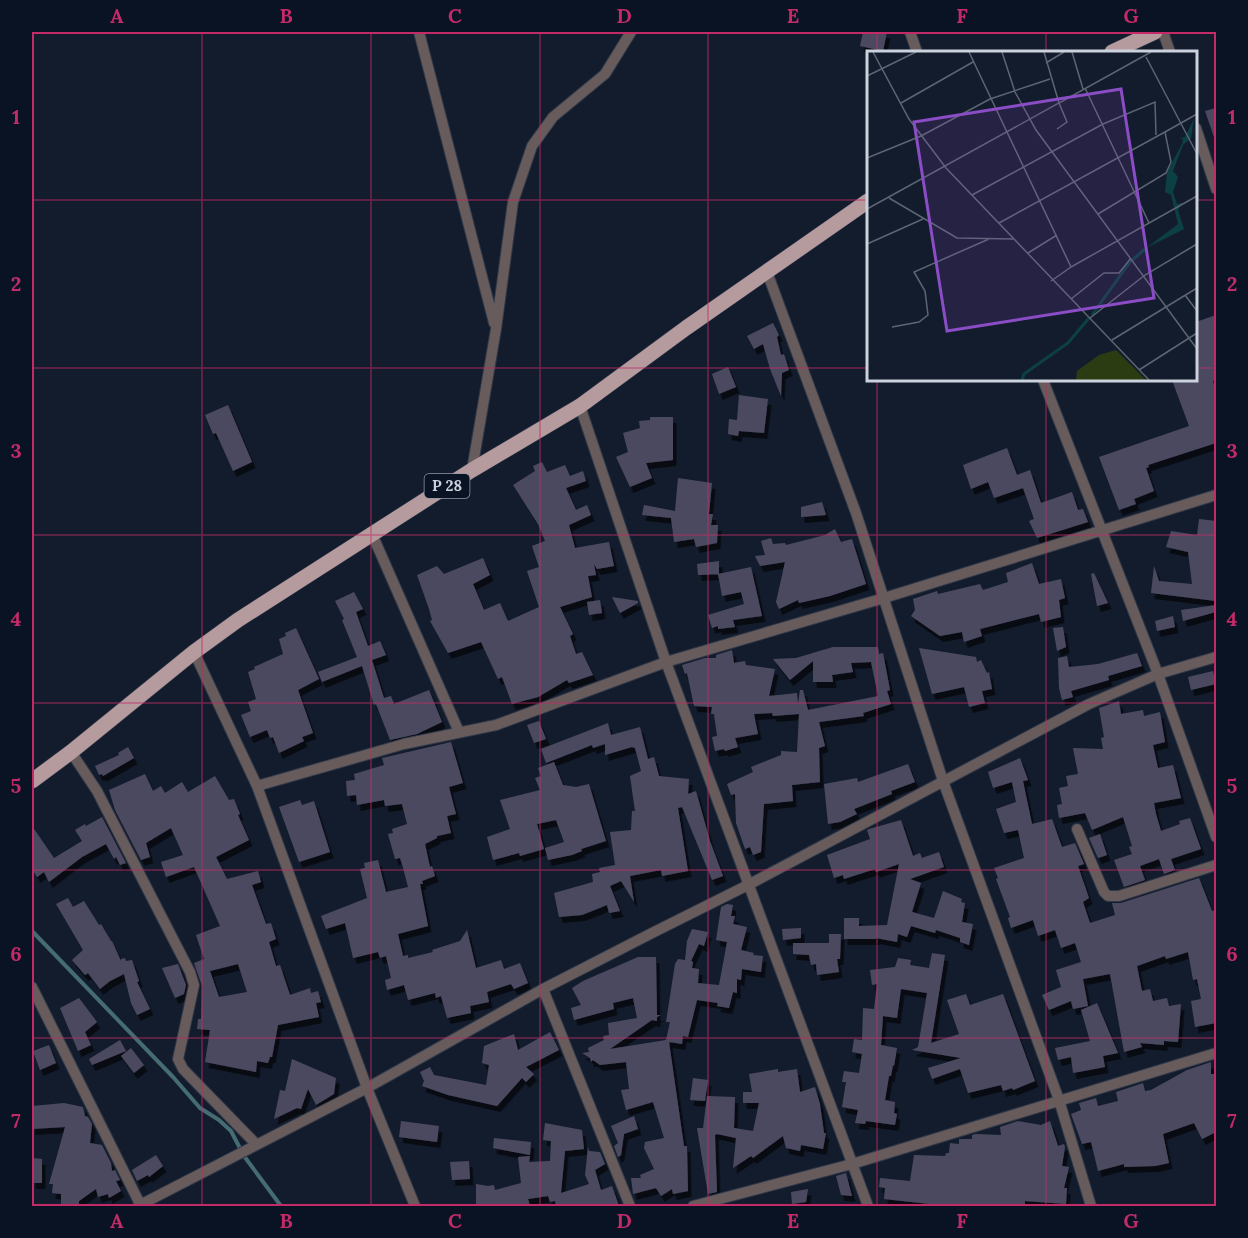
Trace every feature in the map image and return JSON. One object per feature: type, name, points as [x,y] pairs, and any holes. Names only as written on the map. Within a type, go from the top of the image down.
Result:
[{"type":"main road","points":[[1114,51],[1155,32]]},
{"type":"main road","name":"P 28","points":[[32,781],[194,652],[238,620],[472,470],[580,406],[686,328],[867,202]]},
{"type":"street","points":[[419,32],[496,329]]},
{"type":"street","points":[[472,470],[496,329],[513,202],[532,146],[553,117],[605,74],[631,32]]},
{"type":"street","points":[[910,32],[917,51]]},
{"type":"street","points":[[1163,32],[1170,51]]},
{"type":"street","points":[[1197,131],[1216,189]]},
{"type":"street","points":[[767,272],[856,513],[943,781],[1059,1100],[1091,1206]]},
{"type":"street","points":[[1043,381],[1158,674],[1216,837]]},
{"type":"street","points":[[580,406],[666,662],[868,1206]]},
{"type":"street","points":[[257,786],[404,744],[496,725],[666,662],[1216,495]]},
{"type":"street","points":[[372,534],[459,732]]},
{"type":"street","points":[[194,652],[257,786],[367,1088],[415,1206]]},
{"type":"street","points":[[32,987],[140,1206],[367,1088],[543,989],[748,885],[1089,704],[1158,674],[1216,657]]},
{"type":"street","points":[[71,752],[97,791],[190,972],[194,985],[178,1059],[183,1070],[256,1144]]},
{"type":"street","points":[[1077,829],[1108,896],[1119,896],[1216,865]]},
{"type":"street","points":[[543,989],[630,1206]]},
{"type":"street","points":[[693,1206],[852,1164],[1216,1053]]},
{"type":"building","points":[[863,32],[887,32],[883,51],[860,46]]},
{"type":"building","points":[[1216,108],[1216,139],[1215,140],[1205,111]]},
{"type":"building","points":[[1216,315],[1216,379],[1213,381],[1216,392],[1216,443],[1148,465],[1149,467],[1146,468],[1154,491],[1134,499],[1136,504],[1119,510],[1099,457],[1189,426],[1172,381],[1197,381],[1197,322]]},
{"type":"building","points":[[773,323],[779,335],[777,337],[781,355],[784,354],[789,370],[782,373],[781,396],[763,344],[754,349],[747,336]]},
{"type":"building","points":[[728,367],[736,387],[719,394],[712,374]]},
{"type":"building","points":[[739,395],[768,399],[764,433],[739,431],[738,436],[728,434],[729,419],[737,420]]},
{"type":"building","points":[[228,405],[252,462],[233,471],[205,415]]},
{"type":"building","points":[[650,417],[673,417],[673,460],[646,463],[652,478],[630,487],[616,457],[628,452],[623,433],[640,428],[639,421],[650,420]]},
{"type":"building","points":[[1007,448],[1017,475],[1030,470],[1041,503],[1072,492],[1078,510],[1083,509],[1088,522],[1037,538],[1029,521],[1034,519],[1023,488],[994,498],[988,482],[971,489],[963,465]]},
{"type":"building","points":[[542,462],[547,472],[565,465],[570,476],[583,471],[586,481],[566,488],[576,510],[587,505],[591,515],[569,525],[575,548],[609,542],[614,566],[597,569],[594,564],[596,575],[588,576],[592,597],[560,607],[573,634],[570,636],[576,654],[582,652],[593,675],[569,683],[567,680],[538,697],[512,704],[502,677],[498,679],[481,642],[448,653],[430,621],[432,620],[429,609],[417,575],[437,566],[444,574],[483,558],[490,575],[473,584],[484,610],[500,603],[508,621],[539,607],[527,571],[539,567],[532,546],[545,541],[538,524],[513,485],[535,471],[533,466]]},
{"type":"building","points":[[678,478],[712,483],[709,514],[713,514],[711,525],[718,525],[717,543],[696,547],[694,539],[674,542],[671,518],[642,515],[644,505],[675,511]]},
{"type":"building","points":[[822,502],[826,515],[801,517],[801,507]]},
{"type":"building","points":[[1199,519],[1216,521],[1216,601],[1151,593],[1154,566],[1159,581],[1192,584],[1188,552],[1166,547],[1171,531],[1197,535]]},
{"type":"building","points":[[835,529],[841,542],[852,539],[866,584],[830,596],[799,603],[798,600],[779,609],[776,602],[785,562],[760,566],[755,556],[765,555],[761,541],[771,538],[773,544],[785,543],[786,545],[825,535]]},
{"type":"building","points":[[719,561],[719,574],[698,575],[697,564]]},
{"type":"building","points":[[1032,563],[1039,584],[1061,579],[1065,598],[1059,600],[1061,617],[1041,622],[1039,614],[980,629],[982,636],[964,642],[962,632],[940,636],[911,616],[915,610],[913,599],[937,591],[938,594],[980,584],[983,590],[1008,582],[1006,573]]},
{"type":"building","points":[[751,567],[762,616],[733,620],[735,627],[712,628],[708,615],[744,604],[741,592],[722,596],[718,574]]},
{"type":"building","points":[[1094,573],[1108,603],[1097,606],[1091,574]]},
{"type":"building","points":[[354,592],[363,609],[356,612],[368,646],[380,641],[386,655],[372,660],[384,698],[391,696],[394,704],[429,690],[442,722],[417,734],[390,740],[376,704],[374,705],[362,666],[322,682],[318,672],[357,657],[335,601]]},
{"type":"building","points":[[612,597],[638,601],[638,603],[620,613]]},
{"type":"building","points":[[600,600],[602,613],[589,615],[587,602]]},
{"type":"building","points":[[1216,605],[1216,612],[1183,621],[1181,610]]},
{"type":"building","points":[[1173,616],[1175,627],[1157,631],[1155,621]]},
{"type":"building","points":[[1063,627],[1066,647],[1057,651],[1053,628]]},
{"type":"building","points":[[296,628],[319,679],[298,690],[313,733],[302,737],[304,741],[279,753],[273,737],[270,738],[267,730],[250,737],[241,715],[251,711],[248,702],[256,699],[248,672],[283,654],[279,639]]},
{"type":"building","points":[[833,647],[878,647],[879,654],[883,653],[890,690],[887,691],[891,704],[863,713],[864,716],[819,722],[825,746],[819,748],[820,782],[792,785],[793,801],[764,804],[761,852],[753,855],[750,847],[745,849],[736,823],[735,794],[731,795],[727,784],[753,772],[751,767],[781,755],[781,751],[797,752],[799,714],[773,716],[772,713],[754,714],[758,734],[735,738],[738,747],[715,751],[712,737],[717,736],[714,714],[711,714],[712,707],[694,706],[687,673],[685,674],[682,665],[705,658],[716,658],[716,655],[732,650],[734,663],[745,661],[746,665],[775,669],[769,696],[797,693],[798,704],[800,690],[803,690],[808,710],[878,696],[871,662],[851,663],[853,672],[832,675],[833,682],[813,682],[813,661],[790,680],[773,659],[796,658]]},
{"type":"building","points":[[919,648],[976,657],[977,662],[981,660],[987,673],[989,672],[992,689],[982,691],[985,703],[969,707],[964,687],[932,694]]},
{"type":"building","points":[[1137,653],[1142,666],[1108,676],[1109,680],[1071,691],[1073,697],[1062,700],[1059,688],[1058,658],[1067,656],[1069,667],[1098,664]]},
{"type":"building","points":[[1213,671],[1216,684],[1191,690],[1188,677]]},
{"type":"building","points":[[1119,701],[1121,714],[1143,710],[1144,716],[1160,712],[1165,742],[1153,745],[1158,768],[1173,765],[1181,798],[1154,803],[1161,831],[1190,818],[1201,849],[1171,859],[1175,870],[1164,874],[1159,859],[1140,866],[1145,880],[1124,887],[1114,860],[1132,854],[1129,847],[1132,846],[1123,817],[1092,830],[1085,813],[1059,818],[1057,805],[1062,804],[1059,788],[1068,786],[1066,776],[1078,774],[1073,748],[1103,749],[1101,738],[1104,737],[1099,708]]},
{"type":"building","points":[[539,721],[546,739],[534,743],[527,725]]},
{"type":"building","points":[[608,723],[611,735],[640,727],[648,759],[654,757],[659,776],[689,779],[688,794],[696,791],[723,876],[712,880],[682,807],[678,808],[688,871],[662,876],[661,870],[630,876],[634,902],[621,881],[610,886],[620,911],[609,913],[607,905],[582,915],[559,917],[554,893],[593,882],[592,874],[600,872],[599,868],[615,865],[610,832],[631,830],[632,811],[635,811],[630,776],[641,771],[635,748],[632,747],[605,755],[605,744],[593,748],[592,745],[546,763],[541,749]]},
{"type":"building","points":[[451,742],[463,783],[449,787],[456,814],[447,816],[451,833],[437,836],[425,844],[430,867],[432,866],[435,876],[420,884],[428,926],[398,934],[403,956],[408,955],[408,958],[433,952],[432,950],[460,941],[467,930],[476,968],[501,960],[504,969],[520,963],[528,983],[514,989],[511,984],[487,992],[489,1002],[470,1006],[471,1013],[447,1018],[441,996],[436,998],[435,993],[408,1000],[404,985],[387,990],[385,980],[391,978],[386,956],[380,958],[378,952],[353,958],[345,923],[326,929],[321,916],[367,898],[360,869],[365,868],[364,863],[378,860],[386,892],[408,887],[400,858],[395,859],[388,834],[393,833],[392,829],[407,824],[402,804],[385,806],[384,800],[357,805],[356,795],[347,796],[346,781],[355,780],[354,774],[384,765],[382,758]]},
{"type":"building","points":[[128,747],[134,758],[103,776],[99,775],[95,766],[119,755],[118,753]]},
{"type":"building","points":[[1020,758],[1028,780],[1023,781],[1032,824],[1052,819],[1062,847],[1075,843],[1084,864],[1078,866],[1089,898],[1083,902],[1090,923],[1115,915],[1112,903],[1121,903],[1199,878],[1212,911],[1216,910],[1216,1023],[1195,1027],[1191,1001],[1201,999],[1197,979],[1193,980],[1188,952],[1166,959],[1165,956],[1137,966],[1142,991],[1150,989],[1153,1001],[1167,998],[1169,1006],[1181,1004],[1178,1042],[1164,1041],[1164,1045],[1140,1043],[1142,1047],[1124,1052],[1110,974],[1083,979],[1088,1006],[1073,1009],[1071,1001],[1049,1010],[1042,995],[1061,987],[1056,970],[1081,962],[1075,943],[1061,948],[1055,930],[1038,936],[1033,920],[1011,928],[1008,918],[1010,917],[994,868],[1024,858],[1018,830],[1004,833],[996,809],[1016,802],[1012,782],[993,788],[988,772]]},
{"type":"building","points":[[554,762],[563,785],[576,787],[589,784],[606,841],[581,849],[582,851],[572,855],[548,860],[545,848],[564,842],[556,820],[537,824],[544,849],[493,860],[487,837],[510,829],[500,800],[540,790],[535,778],[541,776],[538,768]]},
{"type":"building","points":[[908,764],[915,782],[854,809],[857,814],[840,822],[828,824],[824,784],[857,778],[858,782]]},
{"type":"building","points":[[145,774],[153,791],[161,786],[165,793],[182,782],[188,792],[215,776],[229,800],[234,799],[249,840],[216,857],[227,879],[258,871],[261,882],[252,885],[266,924],[271,923],[276,939],[269,942],[276,966],[280,965],[290,995],[310,988],[311,993],[318,991],[321,1002],[316,1003],[319,1017],[278,1025],[272,1057],[268,1063],[257,1061],[256,1072],[205,1062],[210,1030],[197,1029],[198,1019],[201,1019],[202,986],[194,963],[204,959],[196,935],[220,926],[194,867],[166,877],[161,862],[183,855],[171,828],[146,843],[150,857],[141,860],[115,810],[109,790]],"holes":[[[238,964],[247,992],[219,997],[210,971]]]},
{"type":"building","points":[[300,800],[302,805],[314,801],[330,852],[299,862],[279,807]]},
{"type":"building","points":[[102,817],[126,863],[120,865],[106,844],[82,857],[49,882],[44,872],[37,877],[32,869],[32,826],[54,858],[82,841],[75,830]]},
{"type":"building","points":[[901,820],[913,856],[920,853],[922,858],[939,852],[944,867],[910,879],[921,883],[912,912],[934,918],[943,891],[962,899],[961,902],[965,903],[962,922],[973,924],[969,945],[960,942],[960,938],[936,930],[935,933],[911,926],[907,937],[898,934],[897,942],[876,938],[844,939],[844,918],[859,918],[859,926],[887,925],[899,864],[844,879],[843,875],[834,878],[827,855],[870,839],[867,830],[869,829]]},
{"type":"building","points":[[1100,834],[1107,855],[1098,858],[1089,838]]},
{"type":"building","points":[[68,898],[73,907],[84,901],[112,941],[121,961],[125,958],[126,961],[132,960],[139,981],[137,982],[150,1009],[137,1015],[131,1003],[124,974],[100,989],[88,973],[85,975],[72,960],[83,950],[56,904]]},
{"type":"building","points":[[727,904],[733,905],[731,916],[735,916],[733,924],[747,927],[741,950],[763,956],[761,972],[742,969],[741,980],[737,979],[737,993],[733,992],[729,1008],[717,1006],[718,1003],[697,1000],[688,1037],[683,1036],[682,1044],[669,1042],[684,1146],[687,1146],[688,1191],[673,1194],[672,1189],[661,1196],[656,1188],[633,1194],[631,1178],[641,1178],[640,1175],[654,1169],[644,1148],[645,1142],[664,1138],[653,1102],[626,1110],[621,1090],[629,1089],[626,1062],[600,1065],[593,1060],[591,1062],[590,1058],[582,1053],[589,1052],[588,1048],[604,1040],[603,1036],[609,1035],[608,1023],[637,1018],[633,998],[613,1003],[614,1009],[574,1020],[571,1008],[581,1005],[572,988],[638,957],[656,957],[657,1015],[661,1015],[657,1017],[657,1021],[652,1020],[610,1049],[666,1040],[670,1022],[666,1022],[675,964],[678,959],[685,960],[687,941],[692,929],[708,932],[704,946],[699,944],[691,961],[693,962],[692,968],[699,969],[698,983],[719,985],[727,942],[716,940],[721,907]]},
{"type":"building","points":[[801,928],[801,938],[783,940],[782,929]]},
{"type":"building","points":[[829,934],[841,934],[840,959],[837,959],[839,972],[817,975],[816,964],[811,965],[809,955],[793,954],[793,943],[829,943]]},
{"type":"building","points":[[932,953],[945,955],[931,1043],[959,1034],[947,1000],[966,994],[970,1005],[1003,994],[1035,1081],[1013,1090],[1012,1088],[1003,1091],[1001,1085],[968,1093],[960,1069],[932,1079],[928,1068],[961,1058],[912,1050],[918,1047],[927,993],[901,989],[897,1018],[883,1016],[881,1045],[897,1048],[885,1100],[895,1102],[894,1113],[897,1114],[895,1125],[866,1121],[865,1124],[855,1123],[858,1110],[842,1107],[846,1082],[842,1082],[844,1071],[859,1073],[862,1054],[852,1052],[854,1039],[862,1040],[863,1008],[874,1009],[877,984],[872,985],[870,970],[895,967],[898,958],[911,960],[910,965],[929,968]]},
{"type":"building","points":[[178,964],[186,985],[184,994],[175,998],[162,968]]},
{"type":"building","points":[[79,998],[97,1022],[85,1032],[91,1045],[78,1051],[60,1008]]},
{"type":"building","points":[[1097,1003],[1118,1053],[1103,1056],[1105,1067],[1073,1073],[1071,1057],[1058,1060],[1055,1048],[1090,1041],[1081,1010]]},
{"type":"building","points":[[550,1032],[559,1050],[526,1067],[534,1074],[526,1082],[522,1078],[497,1106],[448,1095],[422,1086],[424,1081],[420,1072],[430,1067],[434,1075],[486,1085],[489,1065],[482,1063],[484,1046],[514,1034],[518,1050]]},
{"type":"building","points":[[120,1040],[126,1051],[92,1065],[89,1059]]},
{"type":"building","points":[[49,1045],[56,1063],[40,1070],[33,1051]]},
{"type":"building","points":[[131,1048],[144,1065],[134,1073],[121,1056]]},
{"type":"building","points":[[292,1059],[336,1078],[334,1094],[316,1105],[308,1089],[301,1109],[297,1108],[274,1119],[280,1090],[285,1091]]},
{"type":"building","points":[[1211,1062],[1211,1074],[1216,1074],[1216,1132],[1202,1139],[1194,1123],[1163,1134],[1169,1163],[1124,1167],[1124,1164],[1098,1171],[1091,1142],[1082,1144],[1071,1114],[1081,1110],[1079,1103],[1096,1098],[1098,1106],[1118,1101],[1116,1092],[1143,1083],[1145,1091],[1151,1090],[1187,1070]]},
{"type":"building","points":[[778,1069],[778,1072],[797,1069],[800,1092],[815,1087],[824,1133],[826,1133],[823,1149],[801,1145],[800,1151],[786,1148],[783,1136],[753,1158],[751,1156],[733,1168],[736,1138],[717,1134],[715,1135],[717,1192],[708,1194],[697,1128],[703,1128],[707,1096],[735,1097],[734,1128],[753,1131],[759,1103],[743,1103],[743,1092],[752,1092],[749,1074]]},
{"type":"building","points":[[693,1078],[708,1080],[705,1101],[690,1100]]},
{"type":"building","points":[[64,1103],[83,1107],[85,1116],[92,1124],[90,1143],[102,1145],[111,1163],[112,1171],[115,1170],[120,1180],[116,1181],[121,1191],[109,1198],[108,1194],[98,1197],[96,1189],[79,1201],[79,1205],[61,1204],[61,1194],[52,1193],[53,1184],[49,1184],[65,1127],[32,1129],[32,1106]]},
{"type":"building","points":[[634,1116],[638,1129],[624,1134],[621,1155],[618,1157],[614,1146],[618,1143],[611,1126]]},
{"type":"building","points":[[401,1121],[439,1126],[437,1142],[399,1137]]},
{"type":"building","points":[[1018,1121],[1041,1125],[1050,1121],[1058,1146],[1064,1144],[1062,1166],[1069,1167],[1064,1188],[1067,1188],[1066,1204],[1025,1201],[1025,1206],[948,1206],[884,1199],[885,1188],[879,1187],[880,1178],[910,1181],[914,1155],[945,1156],[949,1153],[950,1143],[959,1144],[959,1139],[972,1139],[972,1135],[976,1134],[1001,1135],[1000,1127]]},
{"type":"building","points":[[545,1123],[582,1130],[584,1149],[565,1151],[561,1193],[589,1184],[585,1175],[588,1147],[589,1151],[600,1152],[605,1164],[595,1170],[601,1190],[612,1186],[619,1206],[556,1206],[555,1201],[550,1202],[548,1196],[528,1199],[530,1206],[476,1206],[476,1184],[494,1185],[495,1190],[521,1183],[518,1157],[530,1156],[529,1162],[550,1161],[551,1141],[543,1140]]},
{"type":"building","points":[[494,1138],[531,1142],[530,1155],[493,1148]]},
{"type":"building","points":[[156,1155],[163,1166],[149,1177],[148,1175],[137,1181],[132,1170]]},
{"type":"building","points":[[32,1158],[42,1159],[42,1183],[32,1183]]},
{"type":"building","points":[[469,1161],[470,1179],[452,1180],[450,1162]]},
{"type":"building","points":[[846,1173],[852,1196],[841,1195],[836,1176]]},
{"type":"building","points":[[808,1189],[806,1202],[792,1204],[791,1192]]},
{"type":"waterway","points":[[32,931],[200,1108],[231,1131],[244,1156],[281,1206]]}]
